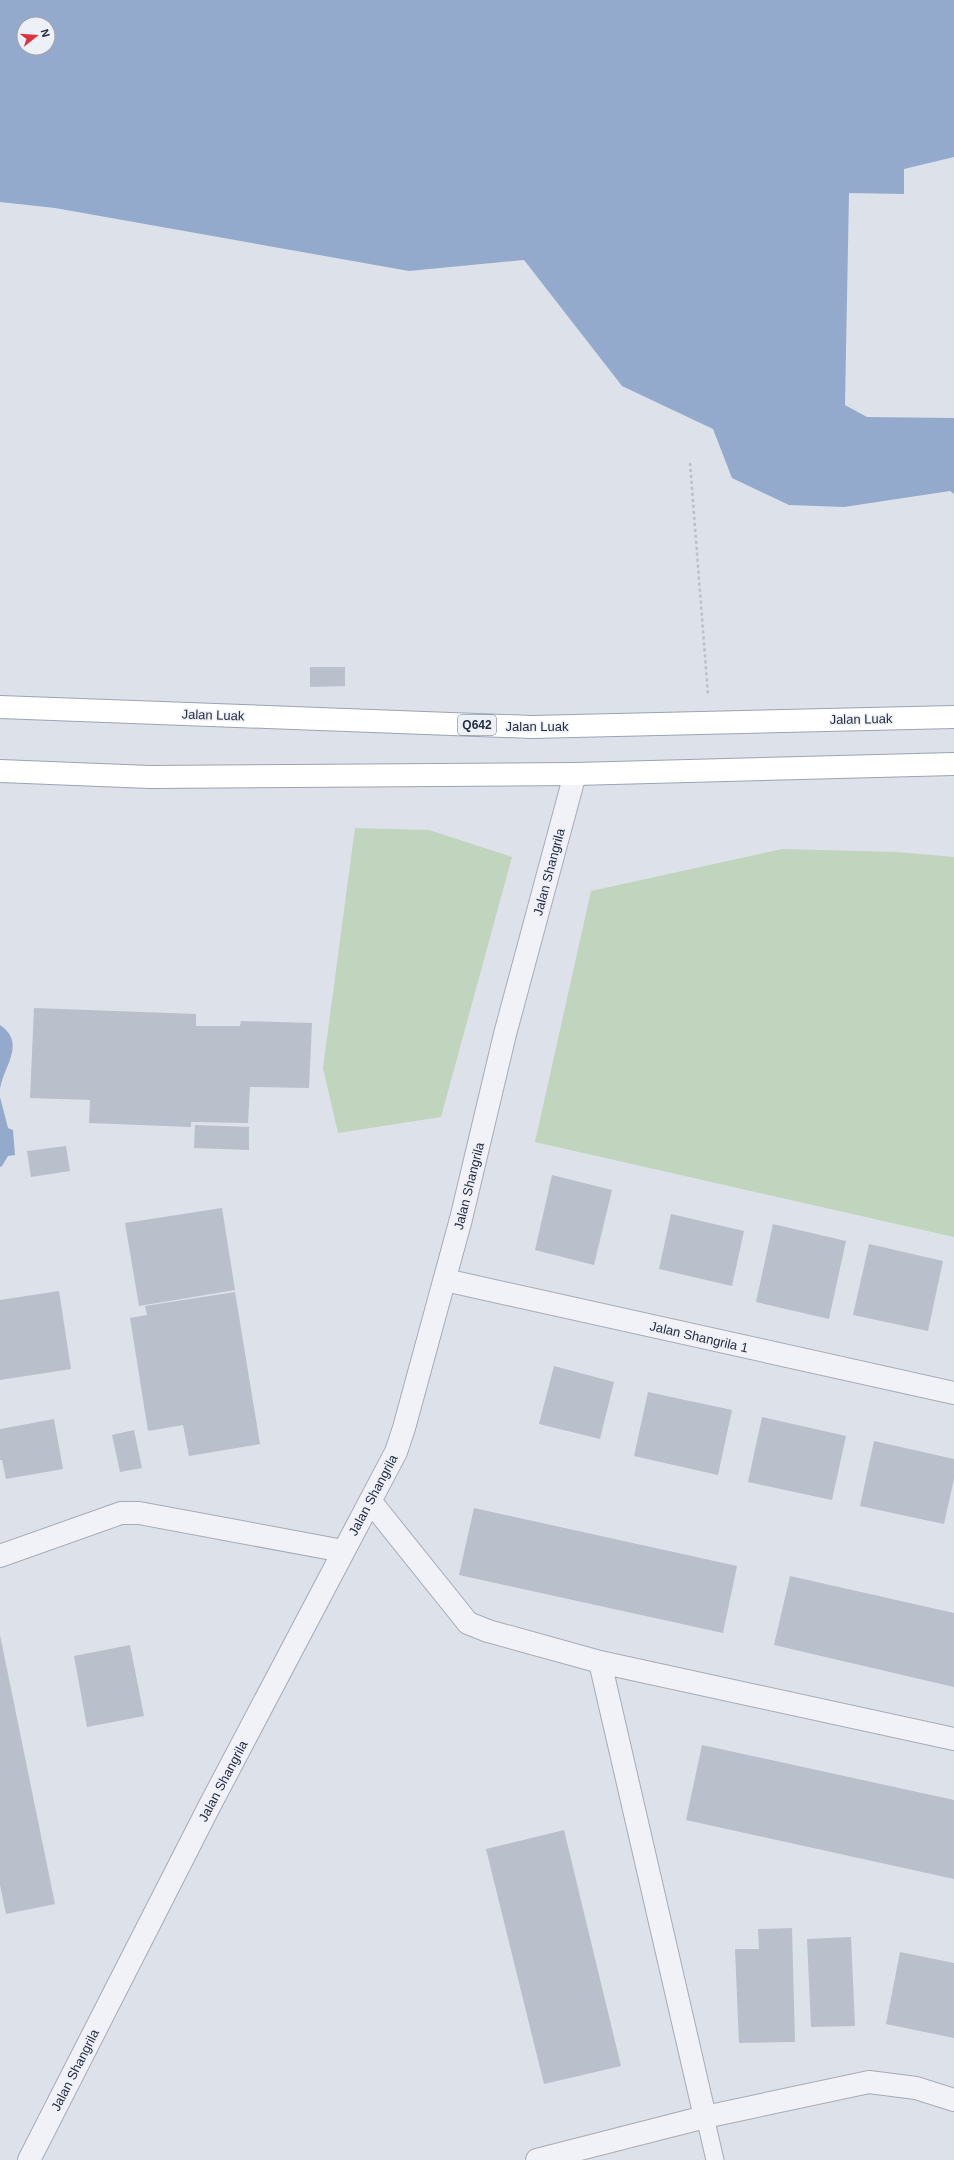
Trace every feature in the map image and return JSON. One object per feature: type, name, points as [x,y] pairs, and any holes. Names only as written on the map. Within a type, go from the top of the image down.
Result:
[{"type":"main road","name":"Jalan Luak","points":[[0,707],[532,727],[954,717]]},
{"type":"main road","points":[[0,771],[150,777],[575,774],[954,764]]},
{"type":"street","name":"Jalan Shangrila","points":[[29,2160],[203,1820],[396,1452],[445,1280],[505,1034],[575,774]]},
{"type":"street","name":"Jalan Shangrila 1","points":[[445,1280],[954,1394]]},
{"type":"street","points":[[371,1502],[468,1623],[488,1631],[600,1662],[954,1739]]},
{"type":"street","points":[[0,1556],[121,1513],[139,1513],[343,1551]]},
{"type":"street","points":[[600,1662],[705,2117]]},
{"type":"street","points":[[537,2160],[705,2117],[869,2082],[916,2088],[954,2100]]},
{"type":"lane","points":[[705,2117],[715,2160]]},
{"type":"path","points":[[690,463],[710,723]]},
{"type":"green space","points":[[355,828],[429,830],[512,857],[441,1117],[338,1133],[323,1068]]},
{"type":"green space","points":[[782,849],[897,852],[954,857],[954,1237],[535,1142],[591,891]]},
{"type":"water","points":[[0,0],[954,0],[954,157],[904,169],[904,194],[849,193],[845,405],[867,417],[954,418],[954,494],[950,491],[844,507],[789,505],[732,478],[713,429],[622,386],[524,260],[409,271],[55,208],[0,202]]},
{"type":"water","points":[[0,1025],[8,1032],[12,1040],[13,1047],[0,1089]]},
{"type":"water","points":[[0,1097],[8,1128],[13,1130],[15,1155],[8,1156],[0,1167]]},
{"type":"building","points":[[310,667],[345,667],[345,686],[310,687]]},
{"type":"building","points":[[34,1008],[196,1014],[196,1026],[240,1026],[241,1021],[312,1023],[309,1088],[250,1087],[248,1123],[191,1122],[191,1127],[89,1123],[90,1100],[30,1098]]},
{"type":"building","points":[[195,1125],[249,1127],[249,1150],[194,1148]]},
{"type":"building","points":[[66,1146],[70,1171],[31,1177],[27,1151]]},
{"type":"building","points":[[552,1175],[612,1190],[594,1265],[535,1250]]},
{"type":"building","points":[[222,1208],[235,1290],[139,1306],[125,1223]]},
{"type":"building","points":[[671,1214],[744,1231],[732,1286],[659,1269]]},
{"type":"building","points":[[773,1224],[846,1241],[829,1319],[756,1302]]},
{"type":"building","points":[[869,1244],[943,1261],[928,1331],[853,1315]]},
{"type":"building","points":[[59,1291],[71,1369],[0,1380],[0,1300]]},
{"type":"building","points":[[235,1292],[260,1444],[189,1456],[183,1425],[148,1431],[130,1318],[147,1315],[145,1306]]},
{"type":"building","points":[[554,1366],[614,1382],[600,1439],[539,1424]]},
{"type":"building","points":[[648,1392],[732,1410],[718,1475],[634,1456]]},
{"type":"building","points":[[762,1417],[846,1436],[832,1500],[748,1482]]},
{"type":"building","points":[[54,1419],[63,1469],[6,1479],[2,1460],[0,1460],[0,1429]]},
{"type":"building","points":[[134,1430],[142,1468],[120,1472],[112,1435]]},
{"type":"building","points":[[874,1441],[954,1459],[954,1479],[944,1524],[860,1506]]},
{"type":"building","points":[[474,1508],[737,1566],[723,1633],[459,1575]]},
{"type":"building","points":[[790,1576],[954,1613],[954,1687],[774,1645]]},
{"type":"building","points":[[0,1635],[55,1904],[6,1914],[0,1885]]},
{"type":"building","points":[[130,1645],[144,1716],[87,1727],[74,1656]]},
{"type":"building","points":[[702,1745],[954,1800],[954,1879],[686,1820]]},
{"type":"building","points":[[564,1830],[621,2066],[544,2084],[486,1849]]},
{"type":"building","points":[[792,1928],[795,2042],[739,2043],[735,1949],[759,1949],[758,1929]]},
{"type":"building","points":[[851,1937],[855,2026],[811,2027],[807,1939]]},
{"type":"building","points":[[900,1952],[954,1963],[954,2038],[886,2024]]}]
